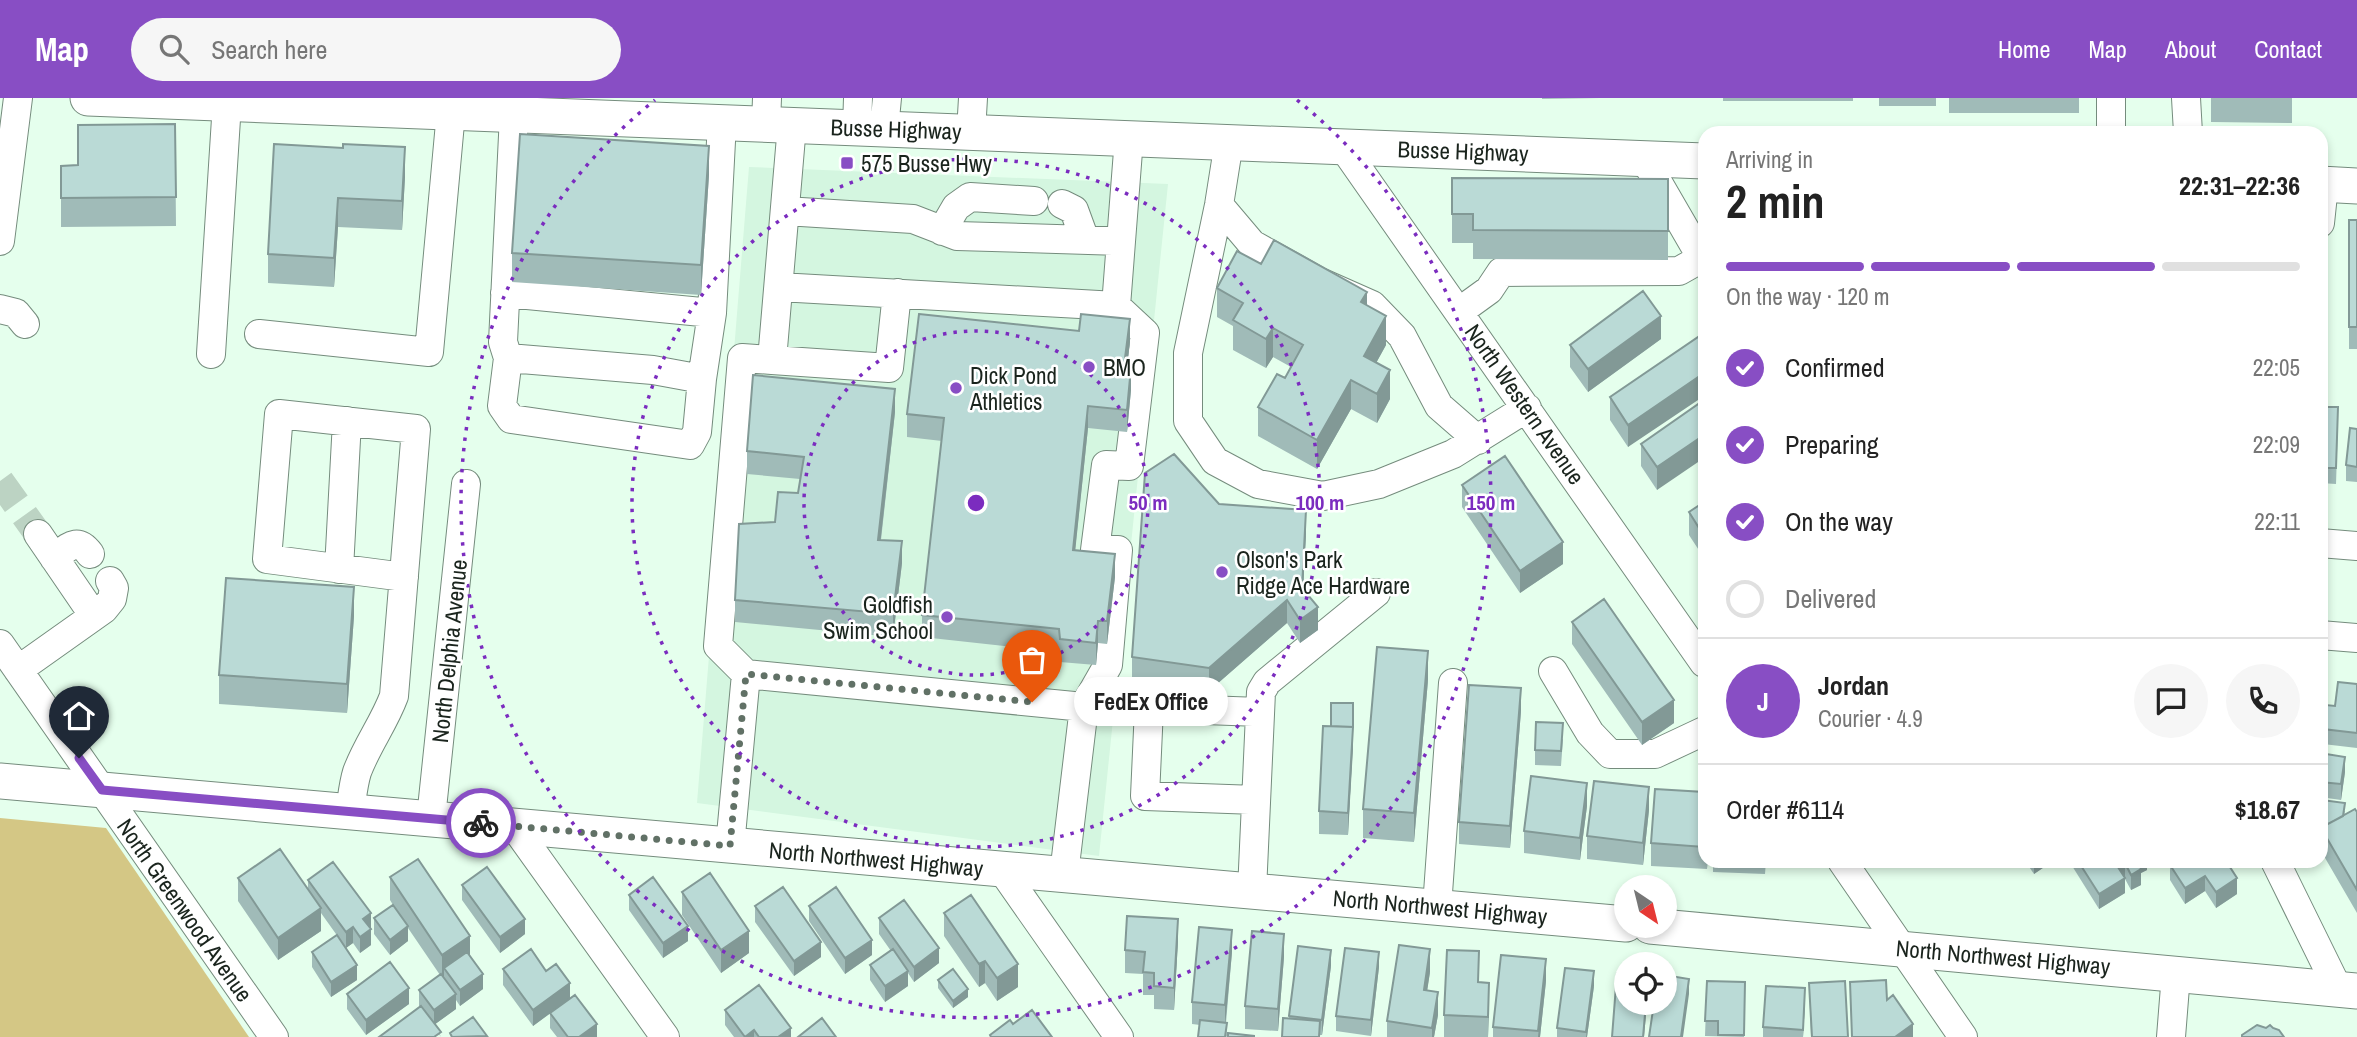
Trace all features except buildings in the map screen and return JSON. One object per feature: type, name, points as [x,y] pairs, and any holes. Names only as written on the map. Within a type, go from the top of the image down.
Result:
[{"type":"main road","name":"Busse Highway","points":[[88,98],[227,103],[453,105],[722,122],[775,116],[871,113],[971,132],[1698,160]]},
{"type":"main road","name":"North Northwest Highway","points":[[0,781],[1614,923]]},
{"type":"main road","name":"North Northwest Highway","points":[[1677,928],[2347,990]]},
{"type":"street","points":[[0,241],[18,98]]},
{"type":"street","points":[[971,132],[973,98]]},
{"type":"street","points":[[2111,98],[2111,126]]},
{"type":"street","points":[[2186,98],[2188,126]]},
{"type":"street","points":[[211,354],[227,103]]},
{"type":"street","points":[[259,334],[429,352],[453,105]]},
{"type":"street","points":[[526,109],[505,293],[503,342],[508,358],[502,407],[511,419],[690,445],[697,432],[712,313],[722,122]]},
{"type":"street","points":[[772,360],[785,211],[775,116]]},
{"type":"street","points":[[1115,306],[1129,138]]},
{"type":"street","points":[[1229,142],[1219,205],[1188,353],[1188,421],[1215,461],[1258,484],[1323,496],[1379,484],[1453,454],[1527,408]]},
{"type":"street","name":"North Western Avenue","points":[[1343,147],[1698,654]]},
{"type":"street","points":[[1644,158],[1698,251]]},
{"type":"street","points":[[942,230],[956,207],[970,197],[1034,201]]},
{"type":"street","points":[[1062,204],[1074,210],[1085,240]]},
{"type":"street","points":[[1219,205],[1252,244],[1320,282],[1372,305],[1402,335],[1439,406],[1478,440]]},
{"type":"street","points":[[785,211],[913,219],[957,236],[1121,241]]},
{"type":"street","points":[[1460,311],[1489,290],[1501,272],[1679,271],[1698,262]]},
{"type":"street","points":[[779,287],[1115,306],[1145,333],[1129,466],[1105,464],[1094,550],[1118,551],[1108,665],[1084,707],[1064,874]]},
{"type":"street","points":[[505,293],[712,313]]},
{"type":"street","points":[[897,293],[889,368],[742,358],[718,646],[746,674],[1084,707]]},
{"type":"street","points":[[0,309],[16,313],[25,324]]},
{"type":"street","points":[[508,358],[653,370],[702,379]]},
{"type":"street","points":[[350,811],[357,774],[394,696],[404,577],[416,429],[279,414],[267,559],[404,577]]},
{"type":"street","points":[[339,569],[347,421]]},
{"type":"street","name":"North Delphia Avenue","points":[[431,818],[466,484]]},
{"type":"street","points":[[38,534],[94,616]]},
{"type":"street","points":[[54,558],[78,543],[84,545],[90,554]]},
{"type":"street","points":[[2328,544],[2357,546]]},
{"type":"street","points":[[18,670],[94,616],[112,599],[114,588],[110,581]]},
{"type":"street","points":[[1252,891],[1261,692],[1267,682],[1376,593]]},
{"type":"street","points":[[2328,636],[2357,638]]},
{"type":"street","name":"North Greenwood Avenue","points":[[0,644],[274,1037]]},
{"type":"street","points":[[1553,671],[1590,733],[1610,754],[1655,754],[1698,734]]},
{"type":"street","points":[[730,846],[746,674]]},
{"type":"street","points":[[1437,907],[1453,683]]},
{"type":"street","points":[[1256,800],[1145,796],[1149,708],[1260,712]]},
{"type":"street","points":[[514,826],[665,1037]]},
{"type":"street","points":[[1847,868],[1963,1037]]},
{"type":"street","points":[[2279,868],[2347,990]]},
{"type":"street","points":[[1002,870],[1119,1037]]},
{"type":"street","points":[[2171,1037],[2176,974]]},
{"type":"shaded area","points":[[749,167],[1168,184],[1099,856],[697,803]]},
{"type":"shaded area","points":[[0,818],[106,828],[249,1037],[0,1037]]},
{"type":"tunnel","points":[[0,481],[38,534]]},
{"type":"way so far","points":[[481,823],[730,846],[746,674],[1032,702]]},
{"type":"place","name":"575 Busse Hwy","points":[[847,163]]},
{"type":"place","name":"BMO","points":[[1089,367]]},
{"type":"place","name":"Dick Pond Athletics","points":[[956,388]]},
{"type":"place","name":"Olson's Park Ridge Ace Hardware","points":[[1222,572]]},
{"type":"place","name":"Goldfish Swim School","points":[[947,617]]},
{"type":"place","name":"FedEx Office","points":[[1032,702]]},
{"type":"route","points":[[79,758],[102,790],[481,823]]}]
